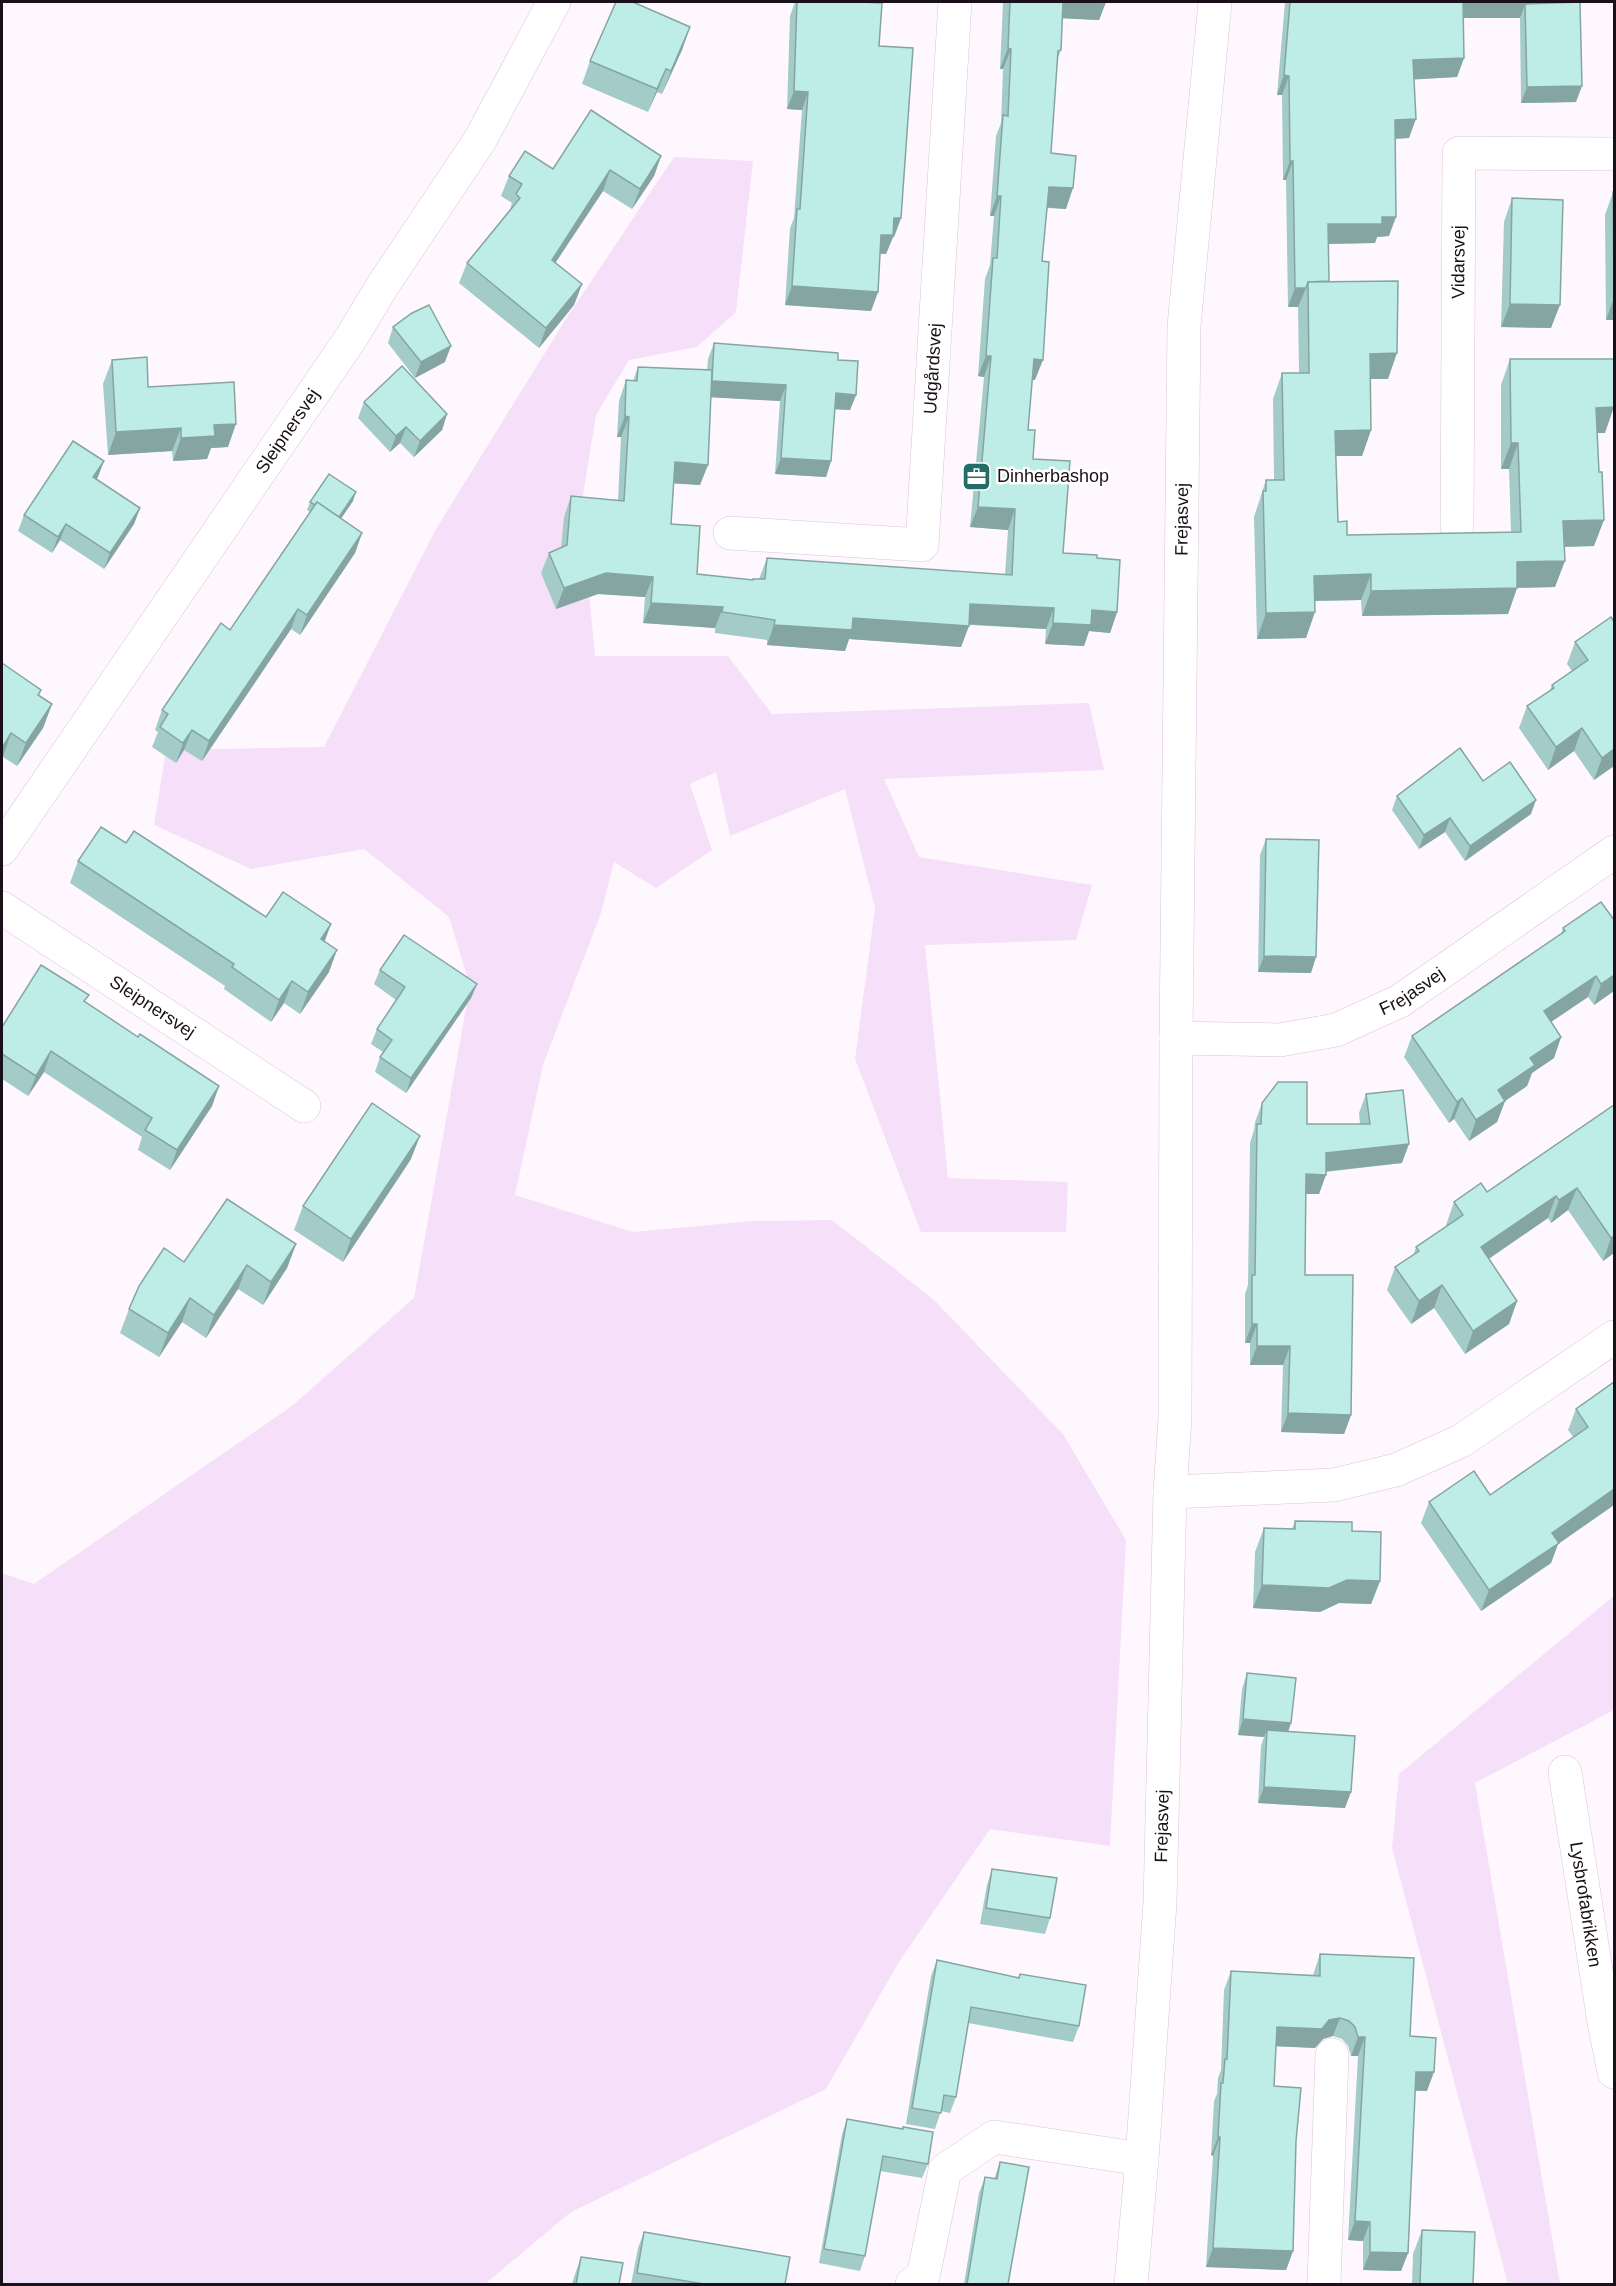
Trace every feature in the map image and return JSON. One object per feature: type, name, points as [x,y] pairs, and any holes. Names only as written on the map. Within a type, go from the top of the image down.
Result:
[{"type":"street","name":"Sleipnersvej","points":[[2,849],[351,339],[383,285],[480,140],[554,2]]},
{"type":"street","name":"Udgårdsvej","points":[[730,533],[922,545],[955,2]]},
{"type":"street","name":"Frejasvej","points":[[1131,2284],[1160,1903],[1170,1492],[1176,1418],[1176,1038],[1184,326],[1215,2]]},
{"type":"street","name":"Vidarsvej","points":[[1457,526],[1459,153],[1614,154]]},
{"type":"street","name":"Frejasvej","points":[[1176,1038],[1280,1040],[1336,1030],[1400,1001],[1614,852]]},
{"type":"street","name":"Sleipnersvej","points":[[2,908],[304,1107]]},
{"type":"street","points":[[1170,1492],[1334,1485],[1395,1470],[1461,1441],[1614,1337]]},
{"type":"street","name":"Lysbrofabrikken","points":[[1565,1772],[1604,2022],[1614,2072]]},
{"type":"street","points":[[1324,2284],[1332,2055]]},
{"type":"street","points":[[912,2284],[923,2277],[945,2170],[994,2137],[1142,2159]]},
{"type":"shaded area","points":[[674,157],[753,161],[736,312],[697,347],[629,360],[596,415],[581,507],[595,656],[728,656],[772,714],[1089,703],[1104,770],[884,779],[919,857],[1092,885],[1076,940],[925,945],[948,1178],[1068,1182],[1066,1232],[921,1232],[855,1059],[875,908],[845,789],[730,836],[716,772],[690,784],[712,850],[656,888],[614,862],[601,913],[543,1065],[515,1195],[633,1232],[753,1221],[832,1220],[933,1299],[1063,1434],[1126,1540],[1110,1846],[990,1829],[899,1962],[826,2089],[571,2212],[485,2284],[2,2284],[2,1573],[34,1584],[292,1406],[414,1298],[470,986],[449,917],[364,849],[251,869],[154,825],[166,750],[324,747],[436,529],[564,322]]},
{"type":"shaded area","points":[[1614,1596],[1614,1710],[1475,1783],[1560,2284],[1508,2284],[1392,1848],[1399,1774]]},
{"type":"building","points":[[616,2],[633,2],[690,27],[671,71],[666,69],[657,89],[590,61]]},
{"type":"building","points":[[797,2],[882,3],[879,46],[913,48],[901,218],[894,218],[893,235],[881,235],[878,292],[792,286],[808,92],[794,91]]},
{"type":"building","points":[[1010,2],[1063,2],[1061,50],[1058,51],[1051,153],[1076,156],[1073,188],[1049,187],[1042,261],[1049,262],[1043,360],[1034,359],[1028,430],[1035,430],[1033,459],[1070,461],[1063,553],[1097,555],[1097,558],[1120,560],[1117,612],[1092,610],[1091,625],[1053,623],[1054,608],[970,604],[969,626],[853,618],[852,630],[774,625],[775,620],[722,612],[723,607],[651,603],[653,577],[606,573],[564,588],[549,553],[567,545],[571,496],[624,501],[629,417],[625,416],[626,380],[637,381],[638,367],[712,370],[708,465],[675,462],[671,524],[700,526],[697,574],[753,580],[765,579],[767,558],[1012,575],[1015,509],[978,507],[991,356],[986,356],[993,258],[997,258],[1001,196],[997,196],[1003,115],[1008,116],[1011,49],[1008,48]]},
{"type":"building","points":[[1290,2],[1463,2],[1464,58],[1413,60],[1416,119],[1395,120],[1396,217],[1382,217],[1382,224],[1328,224],[1329,281],[1308,282],[1306,288],[1295,288],[1289,76],[1284,75]]},
{"type":"building","points":[[1580,2],[1582,86],[1527,87],[1525,4]]},
{"type":"building","points":[[591,110],[661,156],[640,189],[610,170],[552,260],[582,284],[546,328],[467,263],[520,198],[516,194],[522,184],[509,176],[525,151],[553,169]]},
{"type":"building","points":[[1613,192],[1614,192],[1614,281]]},
{"type":"building","points":[[1512,198],[1563,200],[1560,305],[1510,304]]},
{"type":"building","points":[[1398,281],[1397,353],[1370,354],[1371,430],[1335,431],[1338,522],[1347,521],[1347,535],[1521,532],[1518,443],[1511,443],[1510,359],[1614,359],[1614,407],[1596,408],[1604,520],[1563,521],[1565,561],[1517,562],[1517,588],[1371,591],[1371,574],[1314,576],[1315,612],[1266,613],[1263,491],[1266,491],[1266,480],[1284,480],[1282,373],[1309,373],[1308,282]]},
{"type":"building","points":[[429,305],[451,346],[421,362],[393,327],[412,313]]},
{"type":"building","points":[[714,343],[838,353],[838,360],[858,361],[856,395],[836,393],[831,461],[781,458],[786,385],[712,381]]},
{"type":"building","points":[[147,357],[148,387],[234,382],[236,424],[214,425],[215,436],[181,438],[181,428],[116,432],[112,360]]},
{"type":"building","points":[[402,366],[447,414],[420,441],[406,427],[396,436],[364,402]]},
{"type":"building","points":[[73,441],[104,461],[93,477],[140,508],[110,553],[66,524],[58,537],[24,515]]},
{"type":"building","points":[[329,474],[356,492],[339,517],[317,502],[315,505],[310,502]]},
{"type":"building","points":[[317,502],[362,533],[307,615],[298,609],[209,741],[192,730],[183,743],[160,727],[168,714],[162,710],[221,623],[230,630]]},
{"type":"building","points":[[1611,617],[1614,622],[1614,749],[1602,758],[1582,728],[1556,747],[1527,706],[1554,688],[1552,685],[1588,660],[1575,642]]},
{"type":"building","points":[[2,663],[41,690],[38,695],[52,704],[26,743],[11,733],[2,748]]},
{"type":"building","points":[[1460,748],[1483,781],[1510,762],[1536,800],[1470,846],[1450,818],[1424,835],[1397,796]]},
{"type":"building","points":[[101,827],[126,843],[134,831],[266,917],[283,892],[331,924],[321,939],[337,950],[308,992],[292,981],[279,1000],[232,967],[234,964],[78,861]]},
{"type":"building","points":[[1266,839],[1319,840],[1316,957],[1264,956]]},
{"type":"building","points":[[1601,902],[1614,920],[1614,975],[1601,984],[1596,976],[1544,1011],[1561,1037],[1530,1058],[1535,1065],[1498,1090],[1505,1101],[1476,1120],[1462,1098],[1457,1102],[1412,1036],[1565,931],[1563,928]]},
{"type":"building","points":[[404,935],[477,984],[411,1078],[380,1057],[392,1040],[377,1029],[405,987],[380,970]]},
{"type":"building","points":[[41,965],[89,995],[84,1001],[138,1037],[140,1034],[219,1086],[177,1150],[145,1130],[152,1118],[51,1051],[36,1076],[2,1054],[2,1027]]},
{"type":"building","points":[[1278,1082],[1307,1082],[1307,1124],[1370,1124],[1366,1094],[1403,1090],[1409,1144],[1326,1153],[1326,1175],[1306,1174],[1305,1275],[1353,1275],[1351,1415],[1288,1413],[1290,1346],[1257,1346],[1257,1324],[1252,1324],[1257,1124],[1261,1124],[1262,1103]]},
{"type":"building","points":[[372,1103],[420,1136],[351,1239],[303,1206]]},
{"type":"building","points":[[1614,1105],[1614,1236],[1611,1238],[1577,1188],[1559,1200],[1556,1196],[1481,1247],[1517,1301],[1473,1331],[1442,1285],[1419,1301],[1395,1267],[1419,1251],[1416,1247],[1463,1215],[1454,1202],[1481,1183],[1487,1192]]},
{"type":"building","points":[[227,1199],[296,1244],[271,1282],[247,1265],[214,1315],[190,1298],[168,1333],[129,1309],[139,1286],[164,1248],[184,1262]]},
{"type":"building","points":[[1614,1382],[1614,1489],[1552,1533],[1559,1543],[1489,1590],[1429,1502],[1474,1471],[1490,1495],[1588,1427],[1576,1409]]},
{"type":"building","points":[[1295,1521],[1352,1522],[1352,1531],[1381,1532],[1380,1581],[1347,1580],[1329,1588],[1262,1585],[1264,1528],[1295,1529]]},
{"type":"building","points":[[1247,1673],[1296,1678],[1291,1723],[1243,1719]]},
{"type":"building","points":[[1267,1730],[1355,1736],[1351,1792],[1264,1787]]},
{"type":"building","points":[[992,1869],[1057,1878],[1050,1918],[986,1908]]},
{"type":"building","points":[[1320,1954],[1414,1958],[1410,2036],[1436,2038],[1434,2072],[1416,2072],[1408,2253],[1370,2252],[1370,2222],[1355,2221],[1365,2037],[1358,2037],[1355,2027],[1349,2021],[1340,2018],[1329,2020],[1322,2029],[1277,2027],[1274,2086],[1301,2088],[1296,2141],[1293,2251],[1213,2248],[1221,2083],[1223,2083],[1225,2059],[1227,2059],[1231,1971],[1320,1976]]},
{"type":"building","points":[[937,1960],[1019,1978],[1020,1974],[1086,1985],[1079,2026],[971,2007],[956,2097],[944,2095],[941,2113],[912,2108]]},
{"type":"building","points":[[847,2119],[933,2132],[928,2164],[883,2156],[865,2256],[824,2249]]},
{"type":"building","points":[[1000,2162],[1029,2167],[1008,2284],[967,2284],[985,2177],[997,2179]]},
{"type":"building","points":[[1422,2230],[1475,2232],[1473,2284],[1420,2284]]},
{"type":"building","points":[[644,2232],[790,2257],[785,2284],[704,2284],[637,2273]]},
{"type":"building","points":[[581,2257],[623,2263],[619,2284],[576,2284]]},
{"type":"place","name":"Dinherbashop","points":[[976,476]]}]
